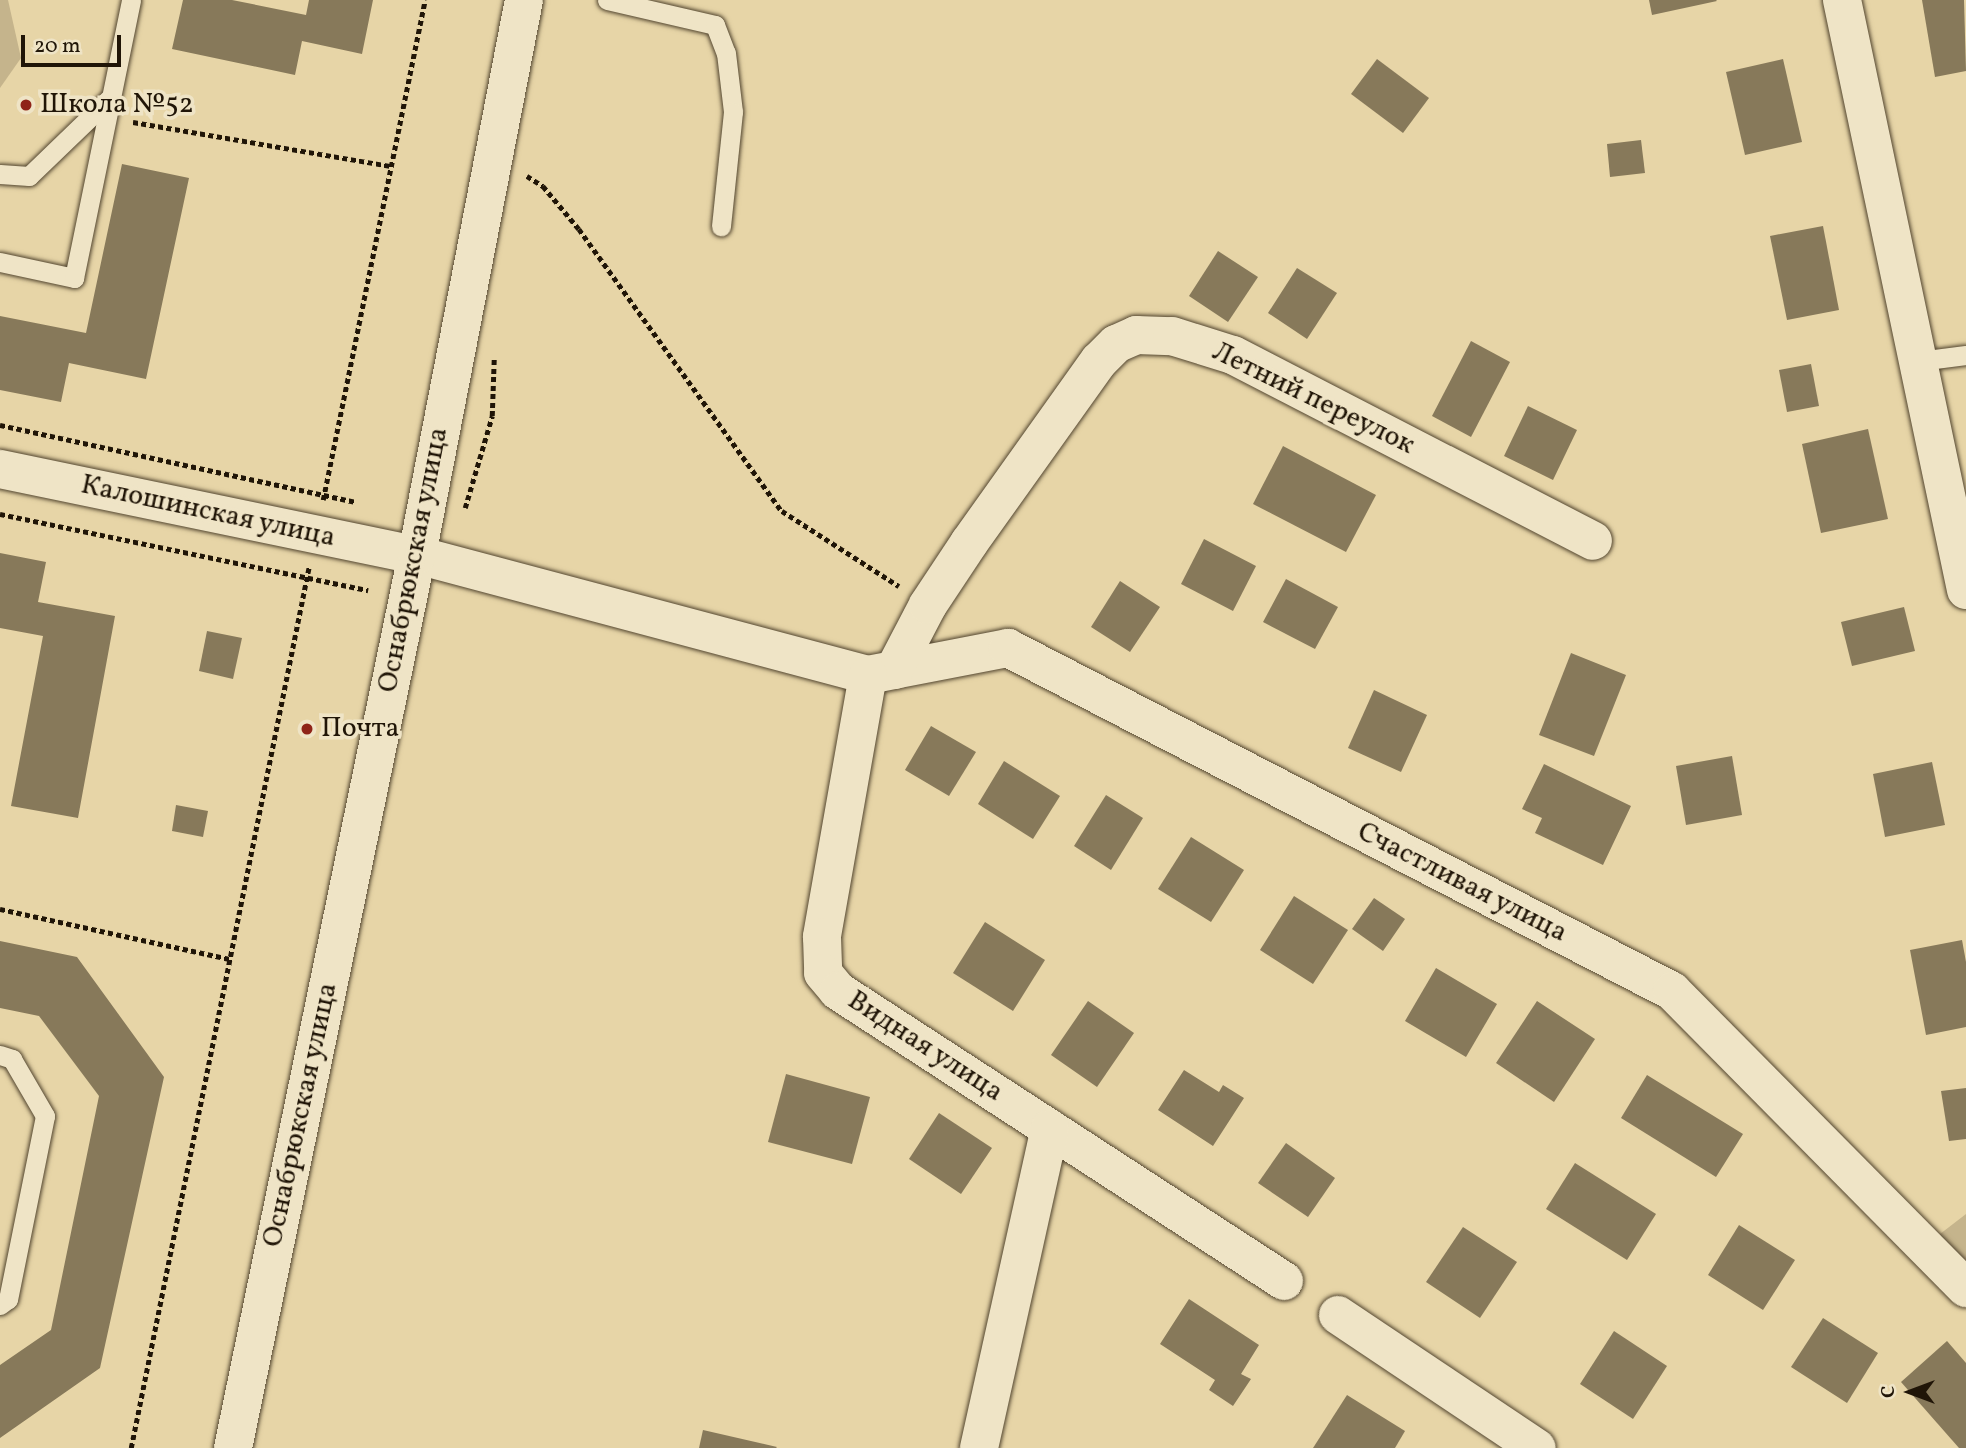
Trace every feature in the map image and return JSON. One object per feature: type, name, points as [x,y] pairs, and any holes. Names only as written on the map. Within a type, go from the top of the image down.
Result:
[{"type":"street","name":"Оснабрюкская улица","points":[[233,1448],[416,555],[524,0]]},
{"type":"street","points":[[1842,0],[1966,590]]},
{"type":"street","name":"Летний переулок","points":[[881,673],[969,543],[1099,361],[1116,344],[1136,335],[1172,336],[1233,355],[1593,541]]},
{"type":"street","name":"Калошинская улица","points":[[0,469],[416,555],[881,673]]},
{"type":"street","name":"Счастливая улица","points":[[881,673],[1008,648],[1672,991],[1966,1288]]},
{"type":"street","name":"Видная улица","points":[[881,673],[822,937],[823,973],[838,991],[1284,1281]]},
{"type":"street","points":[[979,1448],[1050,1129]]},
{"type":"street","points":[[1338,1315],[1537,1448]]},
{"type":"lane","points":[[0,262],[74,278],[131,0]]},
{"type":"lane","points":[[607,0],[715,25],[726,53],[733,111],[721,226]]},
{"type":"lane","points":[[0,174],[29,176],[111,97]]},
{"type":"lane","points":[[1919,361],[1966,355]]},
{"type":"lane","points":[[0,1055],[12,1059],[45,1116],[8,1299],[0,1305]]},
{"type":"path","points":[[131,1448],[425,0]]},
{"type":"path","points":[[107,117],[391,166]]},
{"type":"path","points":[[494,155],[543,186],[579,229],[782,511],[928,605]]},
{"type":"path","points":[[0,425],[324,495]]},
{"type":"path","points":[[0,514],[368,590]]},
{"type":"path","points":[[0,909],[230,960]]},
{"type":"shaded area","points":[[0,0],[8,0],[21,58],[0,88]]},
{"type":"shaded area","points":[[1966,1214],[1966,1270],[1941,1252],[1940,1234]]},
{"type":"building","points":[[183,0],[232,0],[306,15],[309,0],[373,0],[362,54],[302,41],[295,75],[172,49]]},
{"type":"building","points":[[1649,0],[1716,0],[1717,1],[1652,15]]},
{"type":"building","points":[[1922,0],[1964,0],[1966,71],[1935,77]]},
{"type":"building","points":[[1377,59],[1429,98],[1403,133],[1351,94]]},
{"type":"building","points":[[1783,59],[1802,142],[1745,155],[1726,72]]},
{"type":"building","points":[[1641,140],[1645,173],[1610,177],[1607,144]]},
{"type":"building","points":[[122,164],[189,178],[146,379],[69,363],[61,402],[0,390],[0,316],[86,333]]},
{"type":"building","points":[[1823,226],[1839,310],[1787,320],[1770,236]]},
{"type":"building","points":[[1218,251],[1258,277],[1228,322],[1189,296]]},
{"type":"building","points":[[1297,268],[1337,293],[1307,339],[1268,313]]},
{"type":"building","points":[[1471,341],[1510,362],[1471,437],[1432,416]]},
{"type":"building","points":[[1811,364],[1819,406],[1787,412],[1779,370]]},
{"type":"building","points":[[1528,406],[1577,430],[1553,480],[1504,456]]},
{"type":"building","points":[[1868,429],[1888,519],[1821,533],[1802,444]]},
{"type":"building","points":[[1283,446],[1376,495],[1346,552],[1253,504]]},
{"type":"building","points":[[1204,539],[1256,566],[1233,611],[1181,584]]},
{"type":"building","points":[[0,553],[46,562],[38,602],[115,616],[78,818],[11,806],[43,636],[0,628]]},
{"type":"building","points":[[1286,579],[1338,607],[1315,649],[1263,622]]},
{"type":"building","points":[[1120,581],[1160,607],[1130,652],[1091,627]]},
{"type":"building","points":[[1904,607],[1915,651],[1852,666],[1841,622]]},
{"type":"building","points":[[207,631],[242,638],[233,679],[199,671]]},
{"type":"building","points":[[1571,653],[1626,675],[1594,756],[1539,735]]},
{"type":"building","points":[[1374,690],[1427,715],[1401,772],[1348,748]]},
{"type":"building","points":[[931,726],[976,752],[949,796],[905,770]]},
{"type":"building","points":[[1732,756],[1742,815],[1686,825],[1676,766]]},
{"type":"building","points":[[1004,761],[1060,796],[1033,839],[978,804]]},
{"type":"building","points":[[1932,762],[1945,825],[1885,837],[1873,774]]},
{"type":"building","points":[[1544,764],[1631,806],[1603,865],[1535,833],[1542,818],[1522,809]]},
{"type":"building","points":[[1106,795],[1143,818],[1111,870],[1074,846]]},
{"type":"building","points":[[176,805],[208,811],[203,837],[172,831]]},
{"type":"building","points":[[1191,837],[1244,870],[1211,922],[1158,889]]},
{"type":"building","points":[[1294,896],[1348,930],[1313,984],[1260,950]]},
{"type":"building","points":[[1374,898],[1405,919],[1383,951],[1352,929]]},
{"type":"building","points":[[985,922],[1045,960],[1013,1011],[953,973]]},
{"type":"building","points":[[1962,940],[1966,962],[1966,1027],[1926,1035],[1910,950]]},
{"type":"building","points":[[0,941],[77,957],[164,1077],[100,1368],[0,1438],[0,1365],[51,1330],[99,1096],[39,1016],[0,1008]]},
{"type":"building","points":[[1436,968],[1497,1004],[1466,1057],[1405,1021]]},
{"type":"building","points":[[1088,1001],[1134,1033],[1097,1087],[1051,1055]]},
{"type":"building","points":[[1537,1001],[1595,1039],[1554,1102],[1496,1063]]},
{"type":"building","points":[[1184,1070],[1219,1092],[1223,1085],[1244,1098],[1213,1146],[1158,1110]]},
{"type":"building","points":[[786,1074],[870,1097],[852,1164],[768,1142]]},
{"type":"building","points":[[1647,1075],[1743,1134],[1716,1177],[1621,1118]]},
{"type":"building","points":[[1966,1088],[1966,1139],[1949,1141],[1941,1091]]},
{"type":"building","points":[[939,1113],[992,1148],[961,1194],[909,1159]]},
{"type":"building","points":[[1286,1143],[1335,1178],[1308,1217],[1258,1183]]},
{"type":"building","points":[[1575,1163],[1656,1214],[1627,1260],[1546,1209]]},
{"type":"building","points":[[1739,1225],[1795,1260],[1763,1310],[1708,1275]]},
{"type":"building","points":[[1463,1227],[1517,1262],[1480,1318],[1426,1282]]},
{"type":"building","points":[[1189,1299],[1259,1345],[1241,1374],[1251,1379],[1233,1406],[1209,1390],[1215,1380],[1160,1344]]},
{"type":"building","points":[[1823,1318],[1878,1353],[1847,1403],[1791,1367]]},
{"type":"building","points":[[1614,1331],[1667,1366],[1633,1419],[1580,1384]]},
{"type":"building","points":[[1947,1341],[1966,1363],[1966,1448],[1959,1448],[1901,1382]]},
{"type":"building","points":[[1347,1395],[1405,1431],[1395,1448],[1313,1448]]},
{"type":"building","points":[[703,1430],[777,1447],[699,1448]]},
{"type":"place","name":"Школа №52","points":[[26,105]]},
{"type":"place","name":"Почта","points":[[307,729]]}]
